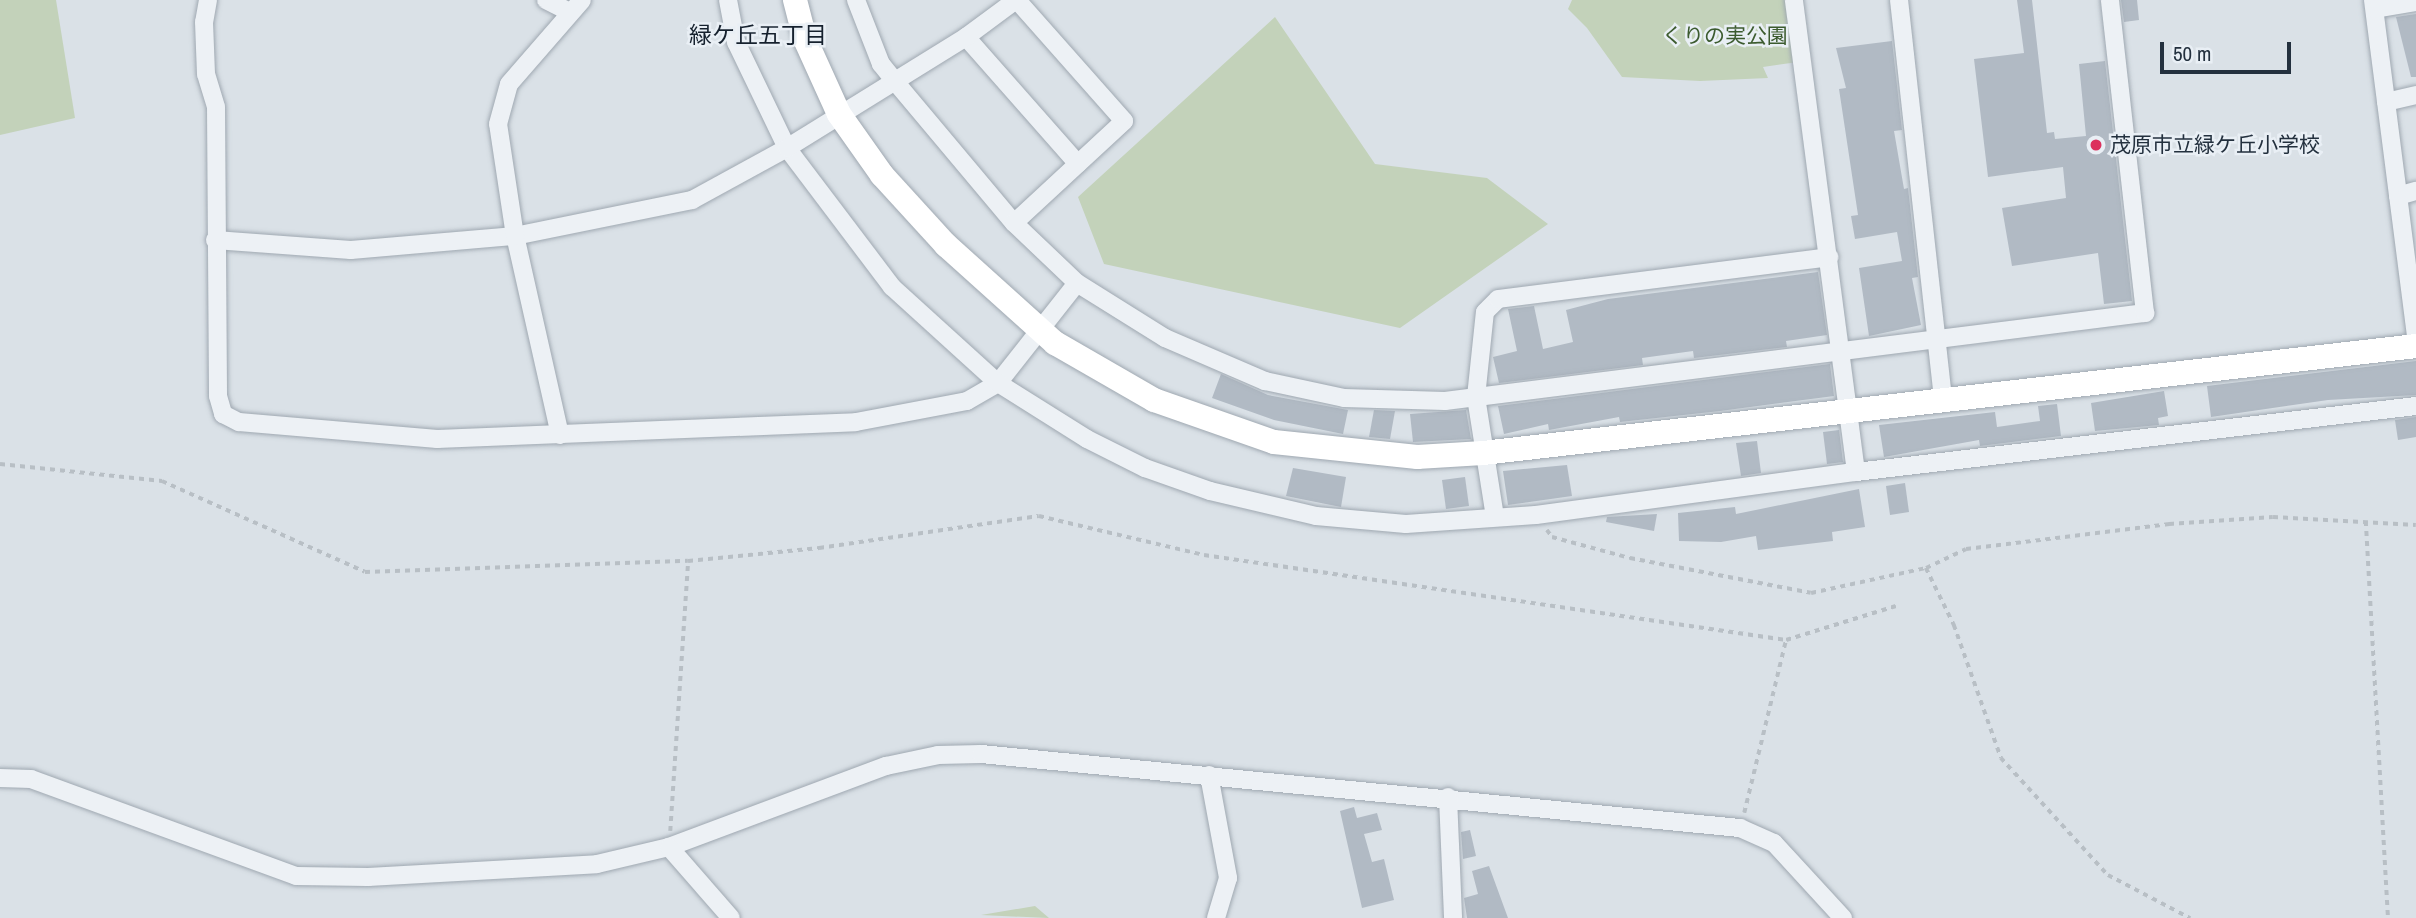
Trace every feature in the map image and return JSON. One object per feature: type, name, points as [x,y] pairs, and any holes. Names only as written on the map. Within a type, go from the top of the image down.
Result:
[{"type":"street","points":[[208,0],[204,22],[206,74],[216,107],[218,396],[223,414],[239,422],[437,439],[856,422],[967,401],[998,383],[1077,283]]},
{"type":"street","points":[[546,0],[576,6],[509,84],[498,124],[515,236],[560,435]]},
{"type":"street","points":[[728,0],[736,42],[786,148],[892,287],[998,383],[1087,439],[1145,468],[1210,491],[1329,517],[1406,524],[1536,514],[1856,472],[2416,406]]},
{"type":"street","points":[[794,0],[805,39],[839,114],[920,219],[1055,344],[1154,400],[1274,442],[1417,457],[1483,453],[1850,408],[2416,346]]},
{"type":"street","points":[[856,0],[881,64],[1014,223],[1077,283],[1165,338],[1265,381],[1344,398],[1445,401],[2146,313],[2110,0]]},
{"type":"street","points":[[215,240],[351,250],[515,236],[692,200],[786,148],[893,79],[966,37],[1016,0],[1124,121],[1014,223]]},
{"type":"street","points":[[1794,0],[1850,408],[1856,472]]},
{"type":"street","points":[[1899,0],[1943,398]]},
{"type":"street","points":[[2416,2],[2374,4],[2386,102],[2407,193],[2416,336]]},
{"type":"street","points":[[966,37],[1078,164]]},
{"type":"street","points":[[2386,102],[2416,95]]},
{"type":"street","points":[[1495,517],[1476,397],[1485,312],[1497,299],[1829,257]]},
{"type":"street","points":[[0,778],[31,779],[296,876],[368,877],[435,870],[597,864],[669,847],[886,766],[938,755],[981,754],[1448,797],[1740,828],[1774,843],[1843,918]]},
{"type":"street","points":[[1209,775],[1228,878],[1216,918]]},
{"type":"street","points":[[1448,797],[1453,918]]},
{"type":"street","points":[[669,847],[731,918]]},
{"type":"path","points":[[0,464],[162,481],[365,572],[688,561],[819,548],[1039,516],[1204,555],[1786,640],[1896,606]]},
{"type":"path","points":[[1536,514],[1552,537],[1801,592],[1926,568],[1966,549],[2169,524],[2273,517],[2366,520],[2416,525]]},
{"type":"path","points":[[2366,520],[2388,918]]},
{"type":"path","points":[[669,847],[688,561]]},
{"type":"path","points":[[1926,568],[1954,625],[2001,758],[2108,874],[2190,918]]},
{"type":"path","points":[[1740,828],[1786,640]]},
{"type":"green space","points":[[0,0],[56,0],[75,118],[0,135]]},
{"type":"green space","name":"くりの実公園","points":[[1572,0],[1790,0],[1798,62],[1763,67],[1768,78],[1700,81],[1622,77],[1587,28],[1568,9]]},
{"type":"green space","points":[[1275,17],[1375,164],[1487,178],[1548,224],[1400,328],[1104,264],[1078,197]]},
{"type":"green space","points":[[1035,906],[1049,918],[981,915]]},
{"type":"building","points":[[2017,0],[2032,0],[2047,133],[2054,132],[2055,139],[2086,136],[2079,64],[2105,61],[2132,301],[2104,304],[2098,253],[2012,266],[2002,208],[2066,198],[2063,167],[1988,177],[1974,59],[2024,53]]},
{"type":"building","points":[[2121,0],[2137,0],[2139,20],[2124,22]]},
{"type":"building","points":[[2416,14],[2416,77],[2411,77],[2396,17]]},
{"type":"building","points":[[1892,41],[1902,130],[1894,131],[1904,189],[1908,188],[1918,277],[1912,278],[1921,325],[1869,336],[1859,268],[1902,261],[1897,232],[1855,239],[1851,216],[1858,215],[1839,89],[1846,88],[1836,48]]},
{"type":"building","points":[[1818,272],[1827,335],[1786,341],[1787,347],[1694,358],[1693,351],[1642,358],[1643,365],[1499,383],[1493,357],[1517,351],[1508,309],[1534,306],[1543,349],[1573,342],[1566,310],[1608,299]]},
{"type":"building","points":[[2416,361],[2416,395],[2328,400],[2211,417],[2207,386]]},
{"type":"building","points":[[1830,364],[1834,396],[1720,411],[1620,422],[1619,417],[1549,430],[1548,424],[1504,434],[1498,406]]},
{"type":"building","points":[[1221,374],[1268,395],[1348,410],[1343,434],[1274,420],[1212,398]]},
{"type":"building","points":[[2164,391],[2168,416],[2158,418],[2159,425],[2095,431],[2091,403]]},
{"type":"building","points":[[2057,404],[2061,436],[1980,446],[1979,440],[1884,457],[1879,425],[1995,412],[1997,427],[2040,421],[2038,406]]},
{"type":"building","points":[[1374,410],[1395,411],[1390,439],[1369,437]]},
{"type":"building","points":[[1466,410],[1471,439],[1413,442],[1410,414]]},
{"type":"building","points":[[2416,417],[2416,437],[2398,440],[2395,420]]},
{"type":"building","points":[[1839,430],[1843,462],[1827,464],[1823,432]]},
{"type":"building","points":[[1757,441],[1761,473],[1741,476],[1736,443]]},
{"type":"building","points":[[1567,465],[1572,496],[1508,505],[1503,471]]},
{"type":"building","points":[[1293,468],[1346,477],[1341,507],[1286,496]]},
{"type":"building","points":[[1465,477],[1469,506],[1446,509],[1442,480]]},
{"type":"building","points":[[1905,483],[1909,512],[1890,515],[1886,486]]},
{"type":"building","points":[[1859,489],[1865,527],[1832,532],[1833,541],[1758,550],[1756,536],[1721,542],[1679,541],[1678,513],[1735,507],[1736,514]]},
{"type":"building","points":[[1657,514],[1654,531],[1606,522],[1607,517]]},
{"type":"building","points":[[1354,807],[1357,818],[1377,813],[1382,830],[1364,834],[1372,862],[1384,859],[1394,900],[1362,908],[1340,811]]},
{"type":"building","points":[[1470,830],[1476,856],[1463,859],[1461,832]]},
{"type":"building","points":[[1489,866],[1508,918],[1467,918],[1464,898],[1478,894],[1472,871]]},
{"type":"place","name":"茂原市立緑ケ丘小学校","points":[[2096,145]]},
{"type":"district","name":"緑ケ丘五丁目","points":[[758,35]]}]
